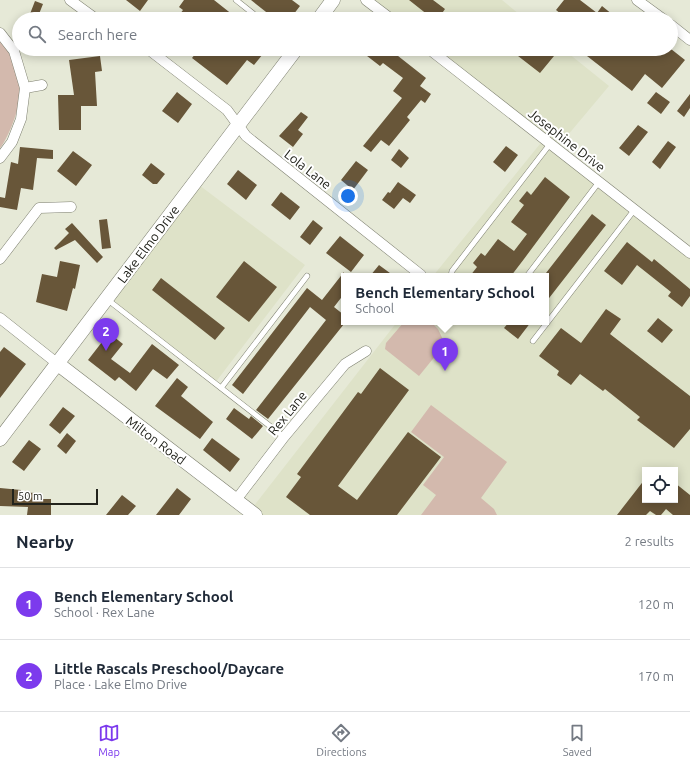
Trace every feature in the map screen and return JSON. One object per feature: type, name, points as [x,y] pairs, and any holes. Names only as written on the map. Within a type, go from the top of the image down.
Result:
[{"type":"main road","points":[[324,12],[333,0]]},
{"type":"main road","name":"Lake Elmo Drive","points":[[0,439],[291,56]]},
{"type":"main road","name":"Milton Road","points":[[58,364],[255,515]]},
{"type":"street","points":[[70,0],[82,3],[90,12]]},
{"type":"street","points":[[366,0],[381,12]]},
{"type":"street","points":[[637,0],[653,12]]},
{"type":"street","points":[[678,31],[690,40]]},
{"type":"street","points":[[0,34],[12,49]]},
{"type":"street","points":[[0,158],[12,142],[21,119],[25,88],[15,56]]},
{"type":"street","name":"Lola Lane","points":[[157,56],[227,110],[246,136],[418,273]]},
{"type":"street","name":"Josephine Drive","points":[[438,56],[690,253]]},
{"type":"street","points":[[25,88],[42,85]]},
{"type":"street","points":[[0,259],[39,208],[71,208]]},
{"type":"street","points":[[0,318],[58,364]]},
{"type":"street","name":"Rex Lane","points":[[236,500],[284,437],[345,364],[366,351]]},
{"type":"lane","points":[[236,0],[251,12]]},
{"type":"lane","points":[[452,273],[550,144]]},
{"type":"lane","points":[[529,273],[599,182]]},
{"type":"lane","points":[[549,320],[635,209]]},
{"type":"lane","points":[[221,388],[307,276]]},
{"type":"lane","points":[[106,298],[284,437]]},
{"type":"lane","points":[[533,341],[545,325]]},
{"type":"shaded area","points":[[366,0],[502,0],[517,12],[382,12]]},
{"type":"shaded area","points":[[0,38],[7,48],[16,70],[20,96],[11,128],[0,148]]},
{"type":"shaded area","points":[[438,56],[572,56],[609,86],[557,148],[690,253],[690,515],[255,515],[250,511],[395,325],[549,325],[549,273],[435,273],[544,139]]},
{"type":"shaded area","points":[[195,182],[305,265],[215,383],[106,298]]},
{"type":"shaded area","points":[[401,325],[434,325],[438,329],[445,344],[419,376],[385,349],[386,343]]},
{"type":"shaded area","points":[[431,405],[507,462],[481,498],[494,509],[497,515],[421,515],[436,495],[423,485],[444,457],[411,432]]},
{"type":"building","points":[[126,0],[148,0],[140,11]]},
{"type":"building","points":[[184,0],[214,0],[229,12],[181,12],[183,10],[179,7]]},
{"type":"building","points":[[251,0],[292,0],[300,6],[295,12],[266,12]]},
{"type":"building","points":[[409,0],[433,0],[445,9],[443,12],[424,12]]},
{"type":"building","points":[[564,0],[580,0],[596,12],[558,12],[556,10]]},
{"type":"building","points":[[35,1],[43,4],[40,12],[31,12]]},
{"type":"building","points":[[602,6],[609,12],[598,12]]},
{"type":"building","points":[[678,54],[685,60],[662,88],[645,74],[632,91],[587,56],[678,56]]},
{"type":"building","points":[[100,56],[102,71],[95,72],[97,106],[81,106],[81,130],[59,130],[58,95],[74,95],[69,60]]},
{"type":"building","points":[[194,56],[261,56],[254,65],[247,60],[227,85],[192,58]]},
{"type":"building","points":[[367,56],[398,56],[426,78],[420,86],[431,94],[425,103],[421,100],[407,117],[410,120],[389,146],[381,140],[371,152],[363,146],[402,98],[393,91],[403,78],[383,63],[380,66]]},
{"type":"building","points":[[518,56],[554,56],[540,73]]},
{"type":"building","points":[[177,92],[192,104],[178,123],[162,111]]},
{"type":"building","points":[[656,92],[670,102],[661,114],[647,103]]},
{"type":"building","points":[[690,94],[690,108],[684,117],[677,111]]},
{"type":"building","points":[[301,112],[308,117],[298,130],[303,134],[293,147],[279,136]]},
{"type":"building","points":[[638,125],[648,132],[629,156],[619,148]]},
{"type":"building","points":[[668,141],[676,147],[660,169],[652,162]]},
{"type":"building","points":[[506,146],[518,155],[505,172],[493,162]]},
{"type":"building","points":[[20,147],[53,150],[53,159],[37,158],[33,190],[21,188],[17,210],[0,207],[0,197],[5,198],[11,162],[18,164]]},
{"type":"building","points":[[399,149],[409,158],[401,168],[391,160]]},
{"type":"building","points":[[73,151],[92,165],[76,186],[57,171]]},
{"type":"building","points":[[356,161],[368,170],[353,190],[341,180]]},
{"type":"building","points":[[151,163],[165,174],[157,184],[153,184],[142,175]]},
{"type":"building","points":[[238,170],[257,185],[246,200],[227,184]]},
{"type":"building","points":[[545,177],[570,197],[513,273],[472,273],[477,267],[473,263],[481,253],[485,256],[498,239],[514,251],[527,234],[511,222],[524,205],[519,201],[527,191],[531,195]]},
{"type":"building","points":[[398,182],[416,195],[410,203],[403,198],[394,209],[382,200],[388,192],[390,193]]},
{"type":"building","points":[[281,192],[300,207],[290,220],[271,205]]},
{"type":"building","points":[[592,214],[606,225],[549,298],[549,273],[546,273]]},
{"type":"building","points":[[107,219],[111,248],[102,249],[99,220]]},
{"type":"building","points":[[313,220],[323,228],[310,245],[300,237]]},
{"type":"building","points":[[72,223],[103,257],[97,263],[75,240],[56,250],[54,248],[69,233],[65,229]]},
{"type":"building","points":[[340,236],[364,255],[351,272],[326,253]]},
{"type":"building","points":[[627,242],[652,262],[654,259],[690,289],[690,296],[682,307],[668,296],[671,292],[637,265],[622,285],[604,271]]},
{"type":"building","points":[[60,261],[80,265],[75,289],[73,288],[67,311],[36,302],[42,274],[57,277]]},
{"type":"building","points":[[244,261],[277,287],[249,322],[216,297]]},
{"type":"building","points":[[379,265],[390,273],[372,273]]},
{"type":"building","points":[[341,276],[341,298],[334,307],[341,313],[341,325],[343,325],[268,419],[256,410],[326,320],[310,307],[243,394],[232,385],[307,288],[322,300]]},
{"type":"building","points":[[161,278],[225,328],[215,340],[152,290]]},
{"type":"building","points":[[606,309],[621,319],[610,334],[690,396],[690,429],[674,448],[637,420],[640,417],[605,389],[603,391],[580,374],[571,385],[557,375],[559,371],[539,356],[561,328],[581,343]]},
{"type":"building","points":[[658,318],[673,330],[662,343],[647,331]]},
{"type":"building","points":[[506,325],[529,325],[518,339],[504,328]]},
{"type":"building","points":[[109,333],[123,344],[111,359],[130,373],[152,344],[179,365],[167,379],[153,369],[136,391],[119,377],[115,381],[88,360]]},
{"type":"building","points":[[4,347],[26,364],[0,398],[0,352]]},
{"type":"building","points":[[380,368],[409,390],[338,486],[357,500],[408,432],[441,457],[397,515],[310,515],[286,497],[301,477],[297,474],[358,392],[361,394]]},
{"type":"building","points":[[177,378],[188,387],[181,396],[213,422],[200,439],[155,406]]},
{"type":"building","points":[[63,407],[75,416],[60,434],[49,425]]},
{"type":"building","points":[[234,408],[249,419],[251,416],[263,426],[252,439],[226,419]]},
{"type":"building","points":[[67,433],[76,441],[66,454],[57,446]]},
{"type":"building","points":[[212,438],[240,459],[230,472],[203,450]]},
{"type":"building","points":[[29,440],[41,449],[24,471],[12,462]]},
{"type":"building","points":[[642,483],[642,503],[678,503],[678,485],[690,495],[690,515],[673,515],[666,509],[661,515],[656,515],[650,511],[646,515],[617,515]]},
{"type":"building","points":[[0,488],[35,493],[35,499],[51,499],[51,515],[27,515],[28,507],[0,506]]},
{"type":"building","points":[[177,488],[191,499],[179,515],[156,515]]},
{"type":"building","points":[[122,495],[136,506],[128,515],[106,515]]},
{"type":"place","name":"Little Rascals Preschool/Daycare","points":[[106,351]]},
{"type":"place","name":"Bench Elementary School","points":[[445,371]]}]
